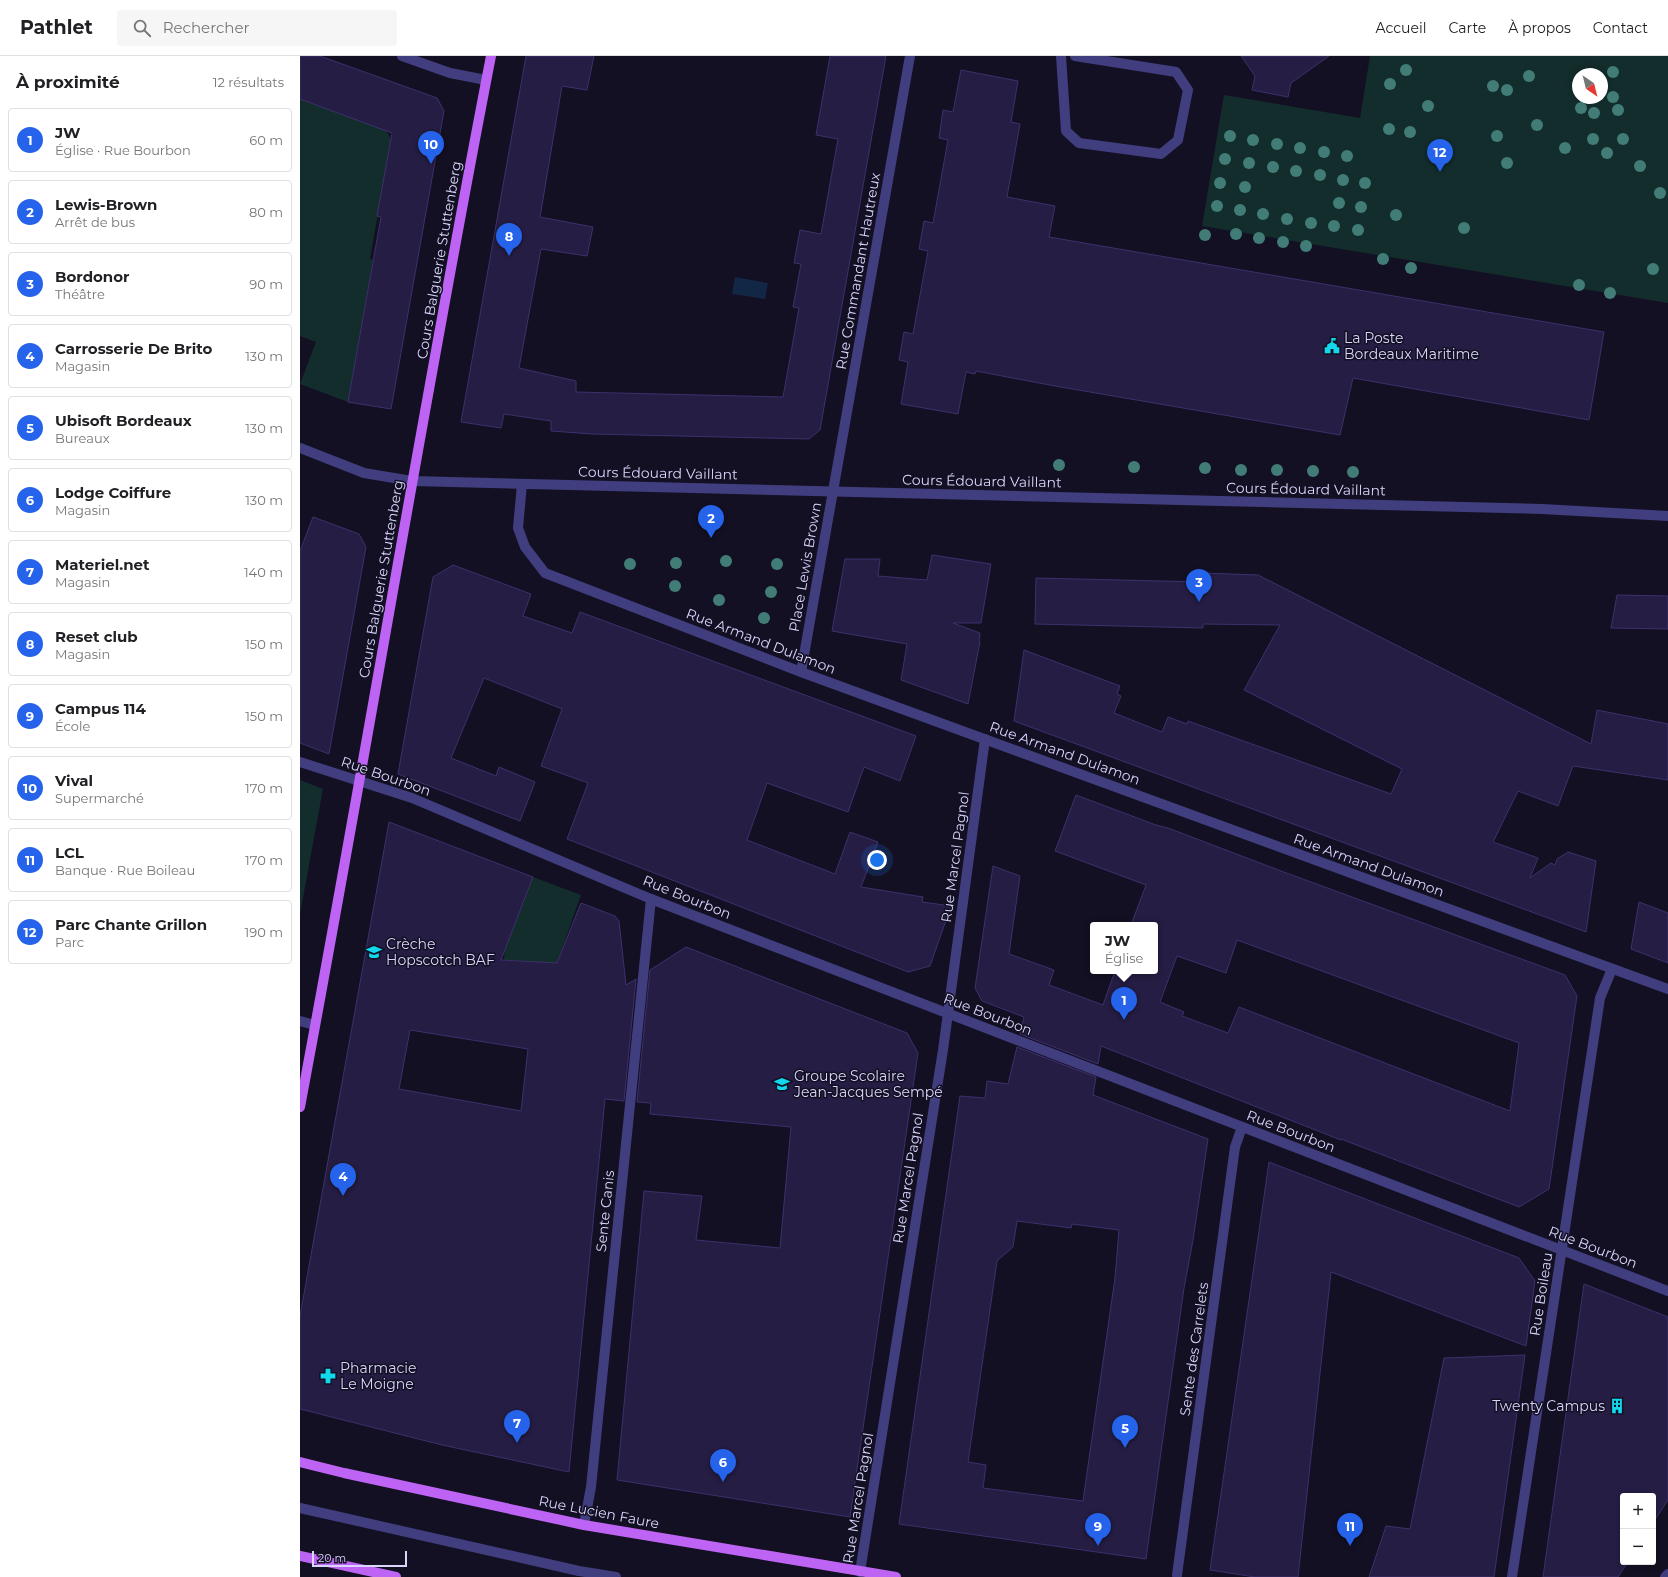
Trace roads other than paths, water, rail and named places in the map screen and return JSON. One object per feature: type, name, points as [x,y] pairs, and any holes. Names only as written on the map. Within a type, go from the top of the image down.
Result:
[{"type":"main road","name":"Cours Balguerie Stuttenberg","points":[[300,1107],[360,781],[412,481],[491,56]]},
{"type":"main road","name":"Rue Lucien Faure","points":[[300,1462],[344,1473],[584,1525],[896,1577]]},
{"type":"main road","points":[[300,1556],[396,1577]]},
{"type":"street","points":[[402,56],[450,73],[486,80]]},
{"type":"street","name":"Rue Commandant Hautreux","points":[[832,492],[910,56]]},
{"type":"street","points":[[1061,56],[1066,131],[1079,143],[1161,154],[1178,140],[1188,90],[1176,72],[1075,56]]},
{"type":"street","name":"Cours Édouard Vaillant","points":[[300,448],[364,473],[412,481],[1542,509],[1668,516]]},
{"type":"street","name":"Rue Armand Dulamon","points":[[522,484],[518,528],[526,547],[545,572],[801,672],[1668,989]]},
{"type":"street","name":"Place Lewis Brown","points":[[801,672],[832,492]]},
{"type":"street","name":"Rue Marcel Pagnol","points":[[860,1572],[948,1014],[985,739]]},
{"type":"street","name":"Rue Bourbon","points":[[300,762],[412,798],[651,899],[1668,1291]]},
{"type":"street","name":"Sente Canis","points":[[584,1525],[592,1479],[651,899]]},
{"type":"street","name":"Rue Boileau","points":[[1512,1577],[1600,998],[1612,969]]},
{"type":"street","points":[[300,1021],[315,1025]]},
{"type":"street","name":"Sente des Carrelets","points":[[1177,1575],[1235,1147],[1242,1127]]},
{"type":"street","points":[[300,1508],[580,1571],[616,1577]]},
{"type":"street","points":[[1665,1577],[1668,1574]]},
{"type":"water","points":[[735,277],[768,283],[765,299],[732,294]]},
{"type":"place","name":"Vival","points":[[431,164]]},
{"type":"place","name":"Parc Chante Grillon","points":[[1440,172]]},
{"type":"place","name":"Reset club","points":[[509,256]]},
{"type":"place","name":"La Poste Bordeaux Maritime","points":[[1332,346]]},
{"type":"place","name":"Lewis-Brown","points":[[711,538]]},
{"type":"place","name":"Bordonor","points":[[1199,602]]},
{"type":"place","name":"Crèche Hopscotch BAF","points":[[374,952]]},
{"type":"place","name":"JW","points":[[1124,1020]]},
{"type":"place","name":"Groupe Scolaire Jean-Jacques Sempé","points":[[782,1084]]},
{"type":"place","name":"Carrosserie De Brito","points":[[343,1196]]},
{"type":"place","name":"Pharmacie Le Moigne","points":[[328,1376]]},
{"type":"place","name":"Twenty Campus","points":[[1617,1406]]},
{"type":"place","name":"Materiel.net","points":[[517,1443]]},
{"type":"place","name":"Ubisoft Bordeaux","points":[[1125,1448]]},
{"type":"place","name":"Lodge Coiffure","points":[[723,1482]]},
{"type":"place","name":"Campus 114","points":[[1098,1546]]},
{"type":"place","name":"LCL","points":[[1350,1546]]}]
